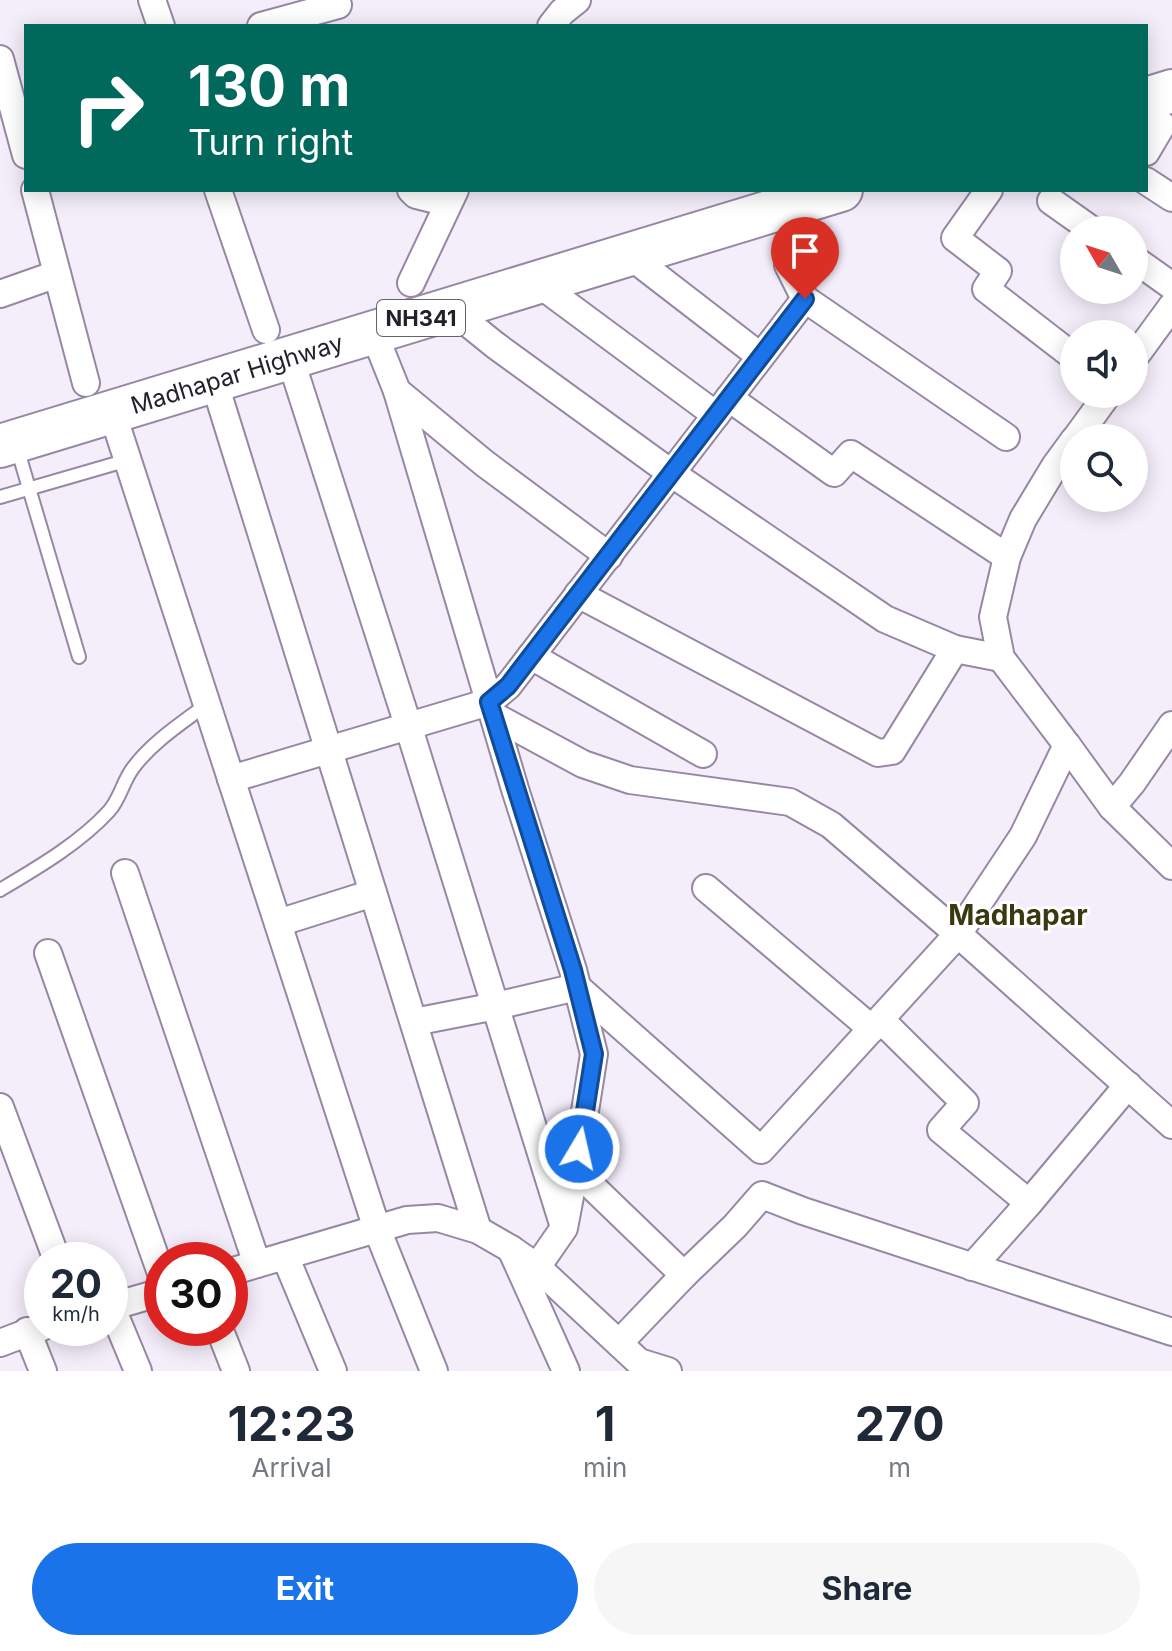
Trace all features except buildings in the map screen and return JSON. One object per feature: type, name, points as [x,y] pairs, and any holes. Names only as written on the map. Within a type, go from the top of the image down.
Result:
[{"type":"highway","points":[[1148,68],[1172,62]]},
{"type":"highway","points":[[1148,98],[1172,91]]},
{"type":"highway","name":"Madhapar Highway","points":[[6,440],[339,320],[755,192]]},
{"type":"highway","name":"Madhapar Highway","points":[[6,440],[834,192]]},
{"type":"street","points":[[152,0],[160,24]]},
{"type":"street","points":[[553,24],[577,0]]},
{"type":"street","points":[[271,24],[340,10]]},
{"type":"street","points":[[0,59],[24,148]]},
{"type":"street","points":[[1148,115],[1162,125],[1148,149]]},
{"type":"street","points":[[1148,182],[1172,198]]},
{"type":"street","points":[[36,192],[86,383]]},
{"type":"street","points":[[219,192],[266,330]]},
{"type":"street","points":[[411,283],[452,196],[416,195],[413,192]]},
{"type":"street","points":[[988,192],[955,238],[998,271],[986,289],[1060,346]]},
{"type":"street","points":[[1051,201],[1072,216]]},
{"type":"street","points":[[795,221],[788,265],[805,299],[1006,437]]},
{"type":"street","points":[[642,265],[760,356]]},
{"type":"street","points":[[1148,269],[1172,286]]},
{"type":"street","points":[[0,294],[57,274]]},
{"type":"street","points":[[550,292],[722,406],[834,473],[851,454],[1007,557]]},
{"type":"street","points":[[492,709],[805,299]]},
{"type":"street","points":[[1148,339],[1172,306]]},
{"type":"street","points":[[464,320],[671,473],[885,619],[955,649],[1001,658]]},
{"type":"street","points":[[377,341],[397,391],[577,987],[594,1054],[564,1228],[537,1267]]},
{"type":"street","points":[[293,367],[564,1228]]},
{"type":"street","points":[[217,391],[478,1230]]},
{"type":"street","points":[[397,391],[484,463],[609,556]]},
{"type":"street","points":[[115,421],[377,1229],[434,1371]]},
{"type":"street","points":[[1060,459],[1023,519],[1007,557],[993,617],[1001,658],[1112,807],[1172,866]]},
{"type":"street","points":[[578,594],[878,753],[892,751],[955,649]]},
{"type":"street","points":[[531,656],[703,754]]},
{"type":"street","points":[[231,779],[408,725],[492,709],[583,764],[630,780],[790,802],[831,825],[1171,1123]]},
{"type":"street","points":[[1112,807],[1172,725]]},
{"type":"street","points":[[577,987],[761,1150],[958,934],[1023,836],[1067,745]]},
{"type":"street","points":[[125,873],[257,1264]]},
{"type":"street","points":[[706,888],[876,1025],[965,1103],[941,1130],[1029,1203]]},
{"type":"street","points":[[278,923],[373,893]]},
{"type":"street","points":[[48,953],[150,1242]]},
{"type":"street","points":[[414,1022],[577,987]]},
{"type":"street","points":[[972,1267],[1128,1085]]},
{"type":"street","points":[[0,1107],[50,1242]]},
{"type":"street","points":[[575,1170],[684,1275]]},
{"type":"street","points":[[619,1343],[762,1195],[1172,1332]]},
{"type":"street","points":[[248,1267],[407,1220],[438,1218],[478,1230],[511,1249],[537,1267],[619,1343],[638,1366],[668,1371]]},
{"type":"street","points":[[511,1249],[566,1371]]},
{"type":"street","points":[[285,1256],[333,1371]]},
{"type":"street","points":[[0,1343],[24,1333]]},
{"type":"street","points":[[38,1346],[43,1371]]},
{"type":"street","points":[[127,1346],[138,1371]]},
{"type":"street","points":[[226,1346],[236,1371]]},
{"type":"lane","points":[[6,440],[29,487],[79,657]]},
{"type":"lane","points":[[0,497],[128,460]]},
{"type":"lane","points":[[0,890],[94,827],[113,807],[131,770],[150,748],[207,704]]},
{"type":"district","name":"Madhapar","points":[[1018,915]]},
{"type":"route","points":[[579,1149],[594,1054],[573,970],[489,702],[508,686],[805,299]]}]
